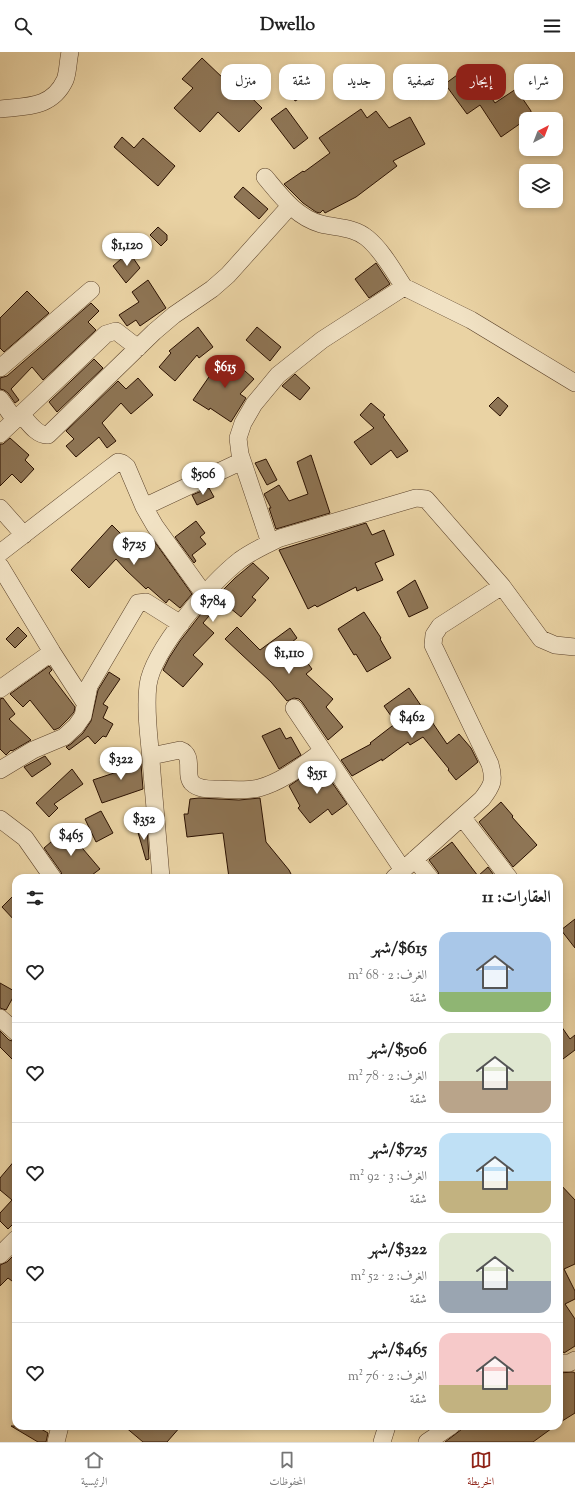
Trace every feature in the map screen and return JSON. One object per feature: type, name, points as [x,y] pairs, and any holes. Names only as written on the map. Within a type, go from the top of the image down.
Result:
[{"type":"street","points":[[0,109],[33,106],[51,99],[65,79],[70,52]]},
{"type":"street","points":[[265,177],[290,206],[304,217],[320,224],[352,229],[367,238],[382,254],[404,287],[471,320],[575,383]]},
{"type":"street","points":[[0,399],[18,417],[39,433],[48,435],[174,315],[212,289],[228,275],[290,206]]},
{"type":"street","points":[[270,543],[240,454],[238,438],[243,423],[254,404],[278,375],[322,340],[404,287]]},
{"type":"street","points":[[0,368],[91,290]]},
{"type":"street","points":[[0,434],[106,334],[116,331],[138,348]]},
{"type":"street","points":[[144,507],[242,461]]},
{"type":"street","points":[[0,553],[118,462],[122,463],[126,467],[144,507],[155,526],[204,594]]},
{"type":"street","points":[[161,874],[148,716],[148,684],[154,665],[172,636],[204,594],[240,560],[270,543],[280,538],[416,498],[426,499],[502,586],[541,639],[555,645],[575,647]]},
{"type":"street","points":[[0,508],[24,534]]},
{"type":"street","points":[[0,566],[85,703]]},
{"type":"street","points":[[404,869],[482,799],[491,788],[494,777],[490,764],[433,646],[434,635],[440,626],[502,586]]},
{"type":"street","points":[[0,770],[33,750],[64,737],[76,726],[83,716],[89,686],[138,603],[146,602],[181,624]]},
{"type":"street","points":[[0,688],[52,652]]},
{"type":"street","points":[[294,708],[404,869],[418,874]]},
{"type":"street","points":[[151,756],[180,750],[188,756],[190,780],[194,785],[202,788],[246,790],[259,788],[284,777],[323,751]]},
{"type":"street","points":[[462,817],[506,874]]},
{"type":"street","points":[[0,819],[25,838],[50,874]]},
{"type":"street","points":[[0,1018],[12,1028]]},
{"type":"street","points":[[0,1255],[12,1243]]},
{"type":"street","points":[[563,1363],[569,1363],[575,1360]]},
{"type":"street","points":[[56,1442],[59,1430]]},
{"type":"street","points":[[382,1442],[386,1430]]},
{"type":"street","points":[[427,1442],[445,1430]]},
{"type":"building","points":[[202,58],[221,76],[221,100],[254,100],[262,108],[239,132],[218,112],[200,132],[174,108],[193,88],[182,79]]},
{"type":"building","points":[[456,76],[456,99],[448,88],[448,82]]},
{"type":"building","points":[[514,90],[514,100],[524,100],[531,111],[519,112],[519,124],[501,137],[480,105],[467,114],[457,100],[493,100],[495,103],[500,100],[506,100],[506,96]]},
{"type":"building","points":[[286,108],[308,138],[294,149],[271,119]]},
{"type":"building","points":[[361,109],[367,118],[376,111],[389,128],[410,117],[425,144],[393,161],[397,166],[356,197],[325,213],[323,210],[320,213],[316,212],[303,203],[284,184],[303,171],[304,172],[330,153],[319,138]]},
{"type":"building","points":[[122,137],[134,148],[143,138],[175,166],[158,186],[114,147]]},
{"type":"building","points":[[243,187],[268,209],[259,219],[234,197]]},
{"type":"building","points":[[158,227],[167,235],[167,240],[161,246],[150,235]]},
{"type":"building","points":[[129,252],[140,268],[126,283],[113,266]]},
{"type":"building","points":[[376,263],[390,284],[369,298],[355,279]]},
{"type":"building","points":[[148,280],[166,308],[140,326],[136,320],[127,326],[119,315],[139,302],[132,292]]},
{"type":"building","points":[[27,291],[49,313],[4,352],[0,348],[0,318]]},
{"type":"building","points":[[91,303],[99,311],[88,322],[96,330],[43,380],[32,367],[11,389],[19,400],[15,403],[8,393],[0,389],[0,378],[7,376]]},
{"type":"building","points":[[198,327],[213,347],[199,358],[197,355],[175,381],[159,367],[171,353],[169,351]]},
{"type":"building","points":[[257,327],[281,347],[270,361],[246,340]]},
{"type":"building","points":[[228,356],[254,379],[240,394],[246,398],[231,422],[210,408],[209,410],[193,400],[222,358],[224,361]]},
{"type":"building","points":[[94,359],[103,368],[57,412],[49,402]]},
{"type":"building","points":[[295,374],[310,388],[300,400],[282,386]]},
{"type":"building","points":[[138,378],[153,395],[131,414],[121,403],[102,423],[116,441],[107,448],[99,437],[76,457],[66,446],[74,439],[66,431],[118,381],[126,389]]},
{"type":"building","points":[[498,397],[508,406],[500,416],[489,406]]},
{"type":"building","points":[[371,403],[385,415],[383,417],[408,451],[397,458],[391,450],[371,465],[354,442],[374,428],[360,415]]},
{"type":"building","points":[[10,438],[29,455],[25,460],[34,469],[21,483],[12,474],[0,486],[0,444],[3,444]]},
{"type":"building","points":[[311,455],[330,513],[276,529],[269,508],[271,508],[264,494],[279,485],[289,501],[308,494],[297,462]]},
{"type":"building","points":[[266,459],[277,480],[267,485],[255,463]]},
{"type":"building","points":[[209,488],[214,497],[197,505],[192,495]]},
{"type":"building","points":[[196,521],[205,533],[200,537],[206,544],[192,555],[196,561],[194,563],[175,537]]},
{"type":"building","points":[[366,523],[372,535],[384,530],[394,555],[375,563],[383,580],[357,591],[356,587],[317,607],[315,605],[308,609],[279,550]]},
{"type":"building","points":[[112,525],[138,551],[150,537],[152,538],[192,594],[180,608],[169,599],[166,603],[148,587],[146,589],[116,559],[89,588],[71,570]]},
{"type":"building","points":[[253,563],[269,578],[252,597],[256,600],[241,617],[221,602],[203,623],[214,633],[193,655],[203,664],[183,687],[163,670],[169,658],[207,606],[235,578]]},
{"type":"building","points":[[415,580],[428,608],[409,617],[397,592]]},
{"type":"building","points":[[364,612],[381,638],[380,639],[391,658],[367,672],[356,654],[354,655],[338,629]]},
{"type":"building","points":[[18,627],[27,636],[15,648],[6,639]]},
{"type":"building","points":[[237,627],[260,650],[290,628],[297,638],[292,642],[312,669],[306,674],[333,699],[326,707],[343,727],[328,740],[299,699],[294,698],[287,701],[271,682],[225,639]]},
{"type":"building","points":[[49,666],[52,670],[49,673],[75,707],[74,712],[68,719],[59,728],[54,730],[30,700],[23,707],[10,694]]},
{"type":"building","points":[[109,672],[120,679],[103,704],[108,707],[103,718],[113,724],[106,737],[103,736],[95,744],[88,736],[69,750],[66,747],[83,733],[91,721],[98,690]]},
{"type":"building","points":[[409,688],[447,744],[459,734],[471,748],[478,762],[456,780],[423,737],[410,745],[408,742],[382,761],[382,759],[352,776],[341,760],[371,744],[370,743],[396,723],[384,706]]},
{"type":"building","points":[[3,698],[15,714],[9,719],[31,740],[12,751],[11,750],[6,755],[0,749],[0,699]]},
{"type":"building","points":[[280,728],[286,739],[291,737],[301,755],[279,769],[262,736]]},
{"type":"building","points":[[45,756],[51,764],[32,777],[24,767]]},
{"type":"building","points":[[138,757],[141,764],[143,789],[102,803],[93,780],[120,771],[117,765]]},
{"type":"building","points":[[320,765],[347,804],[332,815],[328,809],[310,823],[298,808],[300,806],[289,786]]},
{"type":"building","points":[[72,769],[83,784],[54,804],[58,808],[49,817],[36,803]]},
{"type":"building","points":[[260,798],[266,842],[291,874],[228,874],[223,833],[187,837],[184,814],[188,814],[190,799],[239,800]]},
{"type":"building","points":[[501,802],[537,845],[513,867],[479,822]]},
{"type":"building","points":[[101,811],[113,833],[96,842],[85,819]]},
{"type":"building","points":[[147,826],[149,859],[146,860],[137,829]]},
{"type":"building","points":[[66,829],[100,869],[93,874],[62,874],[44,848]]},
{"type":"building","points":[[452,842],[476,874],[439,874],[429,860]]},
{"type":"building","points":[[488,867],[493,874],[480,874]]},
{"type":"building","points":[[12,897],[12,918],[2,907]]},
{"type":"building","points":[[575,919],[575,948],[563,933],[563,928]]},
{"type":"building","points":[[0,983],[12,990],[12,999],[6,1010],[0,1008]]},
{"type":"building","points":[[563,1029],[570,1039],[575,1035],[575,1050],[563,1059]]},
{"type":"building","points":[[0,1031],[9,1040],[12,1041],[12,1059],[0,1047]]},
{"type":"building","points":[[12,1164],[12,1200],[0,1190],[0,1178]]},
{"type":"building","points":[[563,1187],[575,1200],[575,1264],[564,1269],[575,1291],[575,1299],[565,1304],[575,1319],[575,1346],[564,1353]]},
{"type":"building","points":[[12,1200],[12,1225],[8,1229],[0,1221],[0,1213]]},
{"type":"building","points":[[12,1257],[12,1281],[8,1278],[0,1286],[0,1265],[7,1262]]},
{"type":"building","points":[[563,1373],[575,1373],[575,1413],[563,1420]]},
{"type":"building","points":[[18,1430],[43,1430],[48,1433],[46,1442],[38,1442]]},
{"type":"building","points":[[129,1430],[178,1430],[167,1442],[143,1442]]},
{"type":"building","points":[[461,1430],[550,1430],[533,1442],[445,1442]]}]
